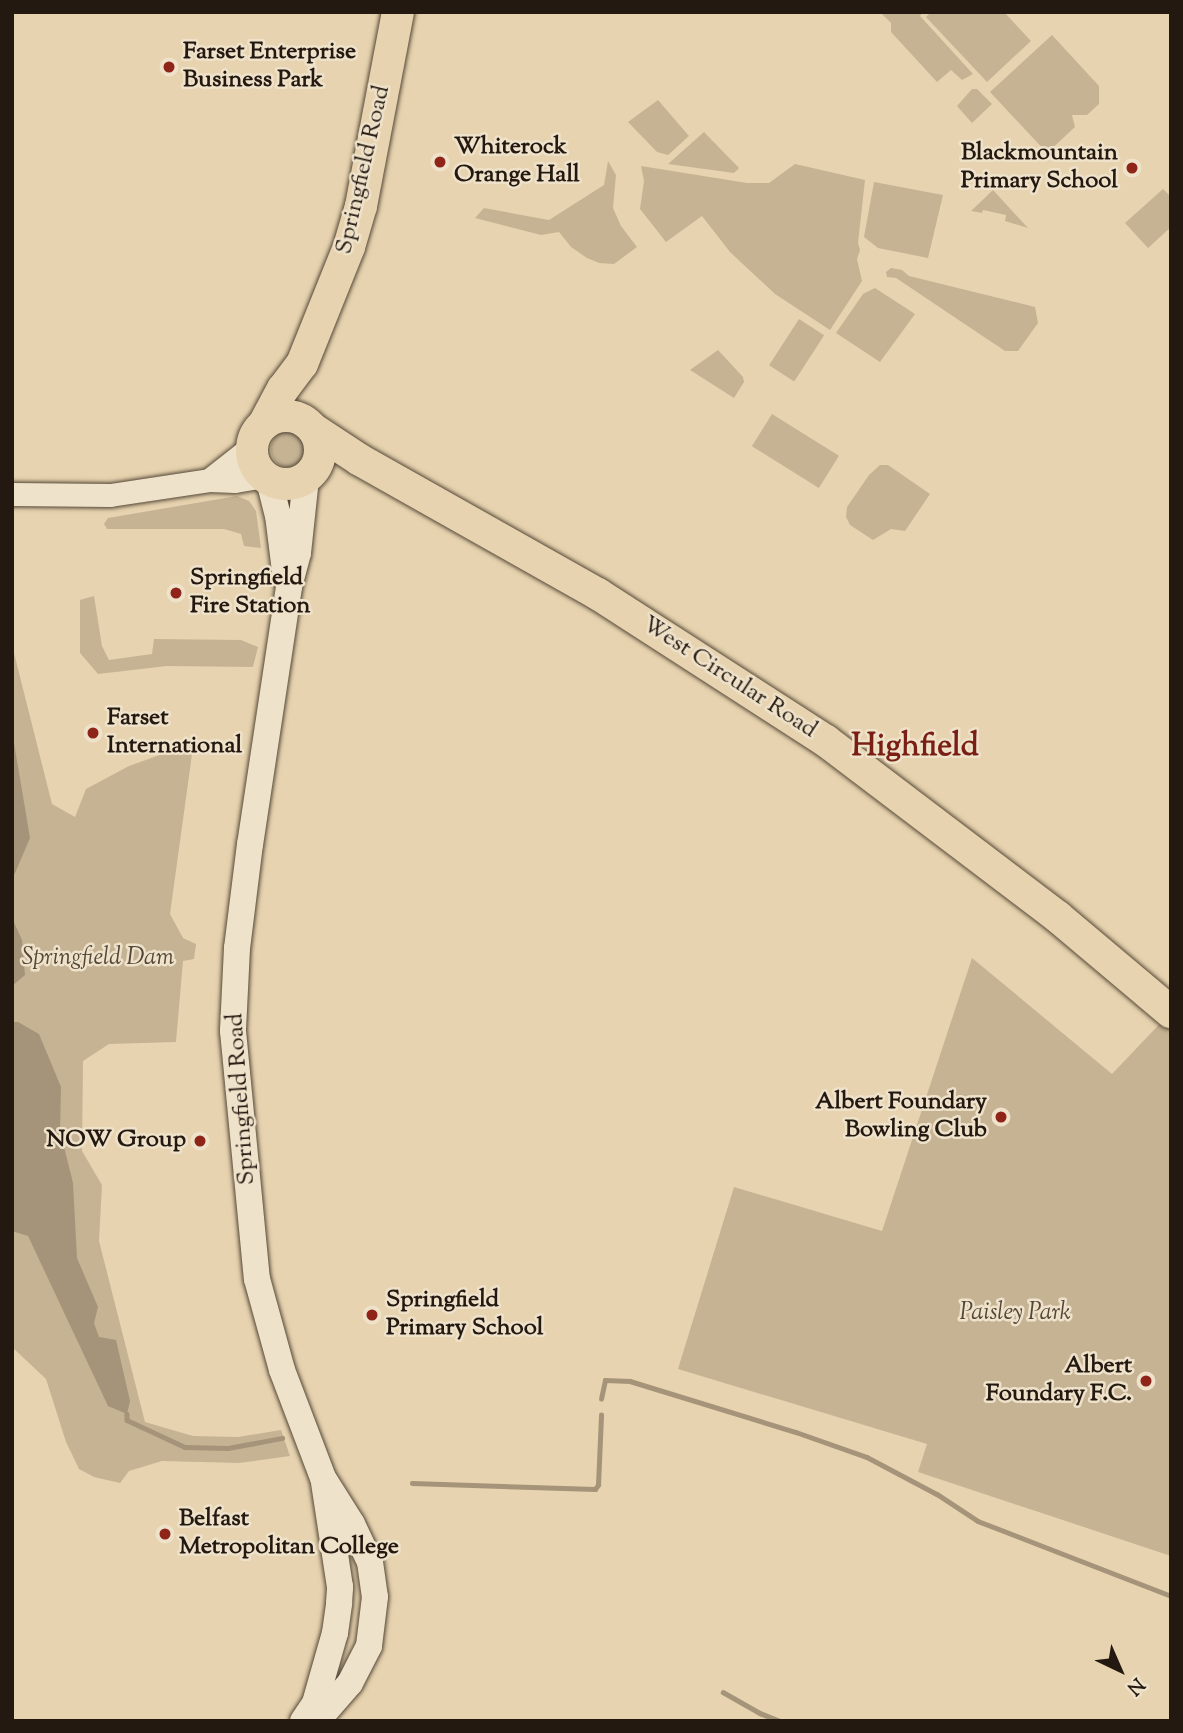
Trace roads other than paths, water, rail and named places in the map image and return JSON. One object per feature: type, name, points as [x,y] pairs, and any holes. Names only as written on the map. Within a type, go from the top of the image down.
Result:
[{"type":"highway","name":"Springfield Road","points":[[258,435],[284,389],[303,364],[356,226],[398,12]]},
{"type":"highway","name":"Springfield Road","points":[[303,364],[309,426]]},
{"type":"highway","points":[[310,473],[320,449],[309,426],[284,416],[258,435],[256,467],[266,478],[288,484],[331,463],[360,460]]},
{"type":"highway","name":"West Circular Road","points":[[309,426],[360,460],[598,594],[826,741],[1058,916],[1171,1012]]},
{"type":"main road","name":"Springfield Road","points":[[310,473],[298,553],[289,587],[250,844],[237,948],[233,1031],[257,1279],[278,1357],[323,1478],[352,1524],[370,1562],[375,1597],[355,1615],[352,1637],[312,1715]]},
{"type":"main road","name":"Springfield Road","points":[[266,478],[278,515],[282,569],[289,587]]},
{"type":"main road","name":"Springfield Road","points":[[312,1715],[335,1633],[340,1587],[325,1506],[323,1478]]},
{"type":"street","points":[[209,480],[258,435]]},
{"type":"street","points":[[12,494],[110,495],[209,480],[266,478]]},
{"type":"waterway","points":[[601,1399],[605,1380],[630,1381],[796,1432],[867,1457],[937,1494],[978,1521],[1171,1596]]},
{"type":"waterway","points":[[127,1414],[127,1420],[185,1447],[228,1448],[282,1438]]},
{"type":"waterway","points":[[412,1483],[595,1489],[598,1485],[601,1415]]},
{"type":"waterway","points":[[723,1692],[780,1721]]},
{"type":"place","name":"Farset Enterprise Business Park","points":[[169,67]]},
{"type":"place","name":"Whiterock Orange Hall","points":[[440,162]]},
{"type":"place","name":"Blackmountain Primary School","points":[[1132,168]]},
{"type":"place","name":"Springfield Fire Station","points":[[176,593]]},
{"type":"place","name":"Farset International","points":[[93,733]]},
{"type":"place","name":"Albert Foundary Bowling Club","points":[[1001,1117]]},
{"type":"place","name":"NOW Group","points":[[200,1141]]},
{"type":"place","name":"Springfield Primary School","points":[[372,1315]]},
{"type":"place","name":"Albert Foundary F.C.","points":[[1146,1381]]},
{"type":"place","name":"Belfast Metropolitan College","points":[[165,1534]]},
{"type":"district","name":"Highfield","points":[[915,747]]},
{"type":"park label","name":"Springfield Dam","points":[[98,959]]},
{"type":"park label","name":"Paisley Park","points":[[1015,1314]]}]
